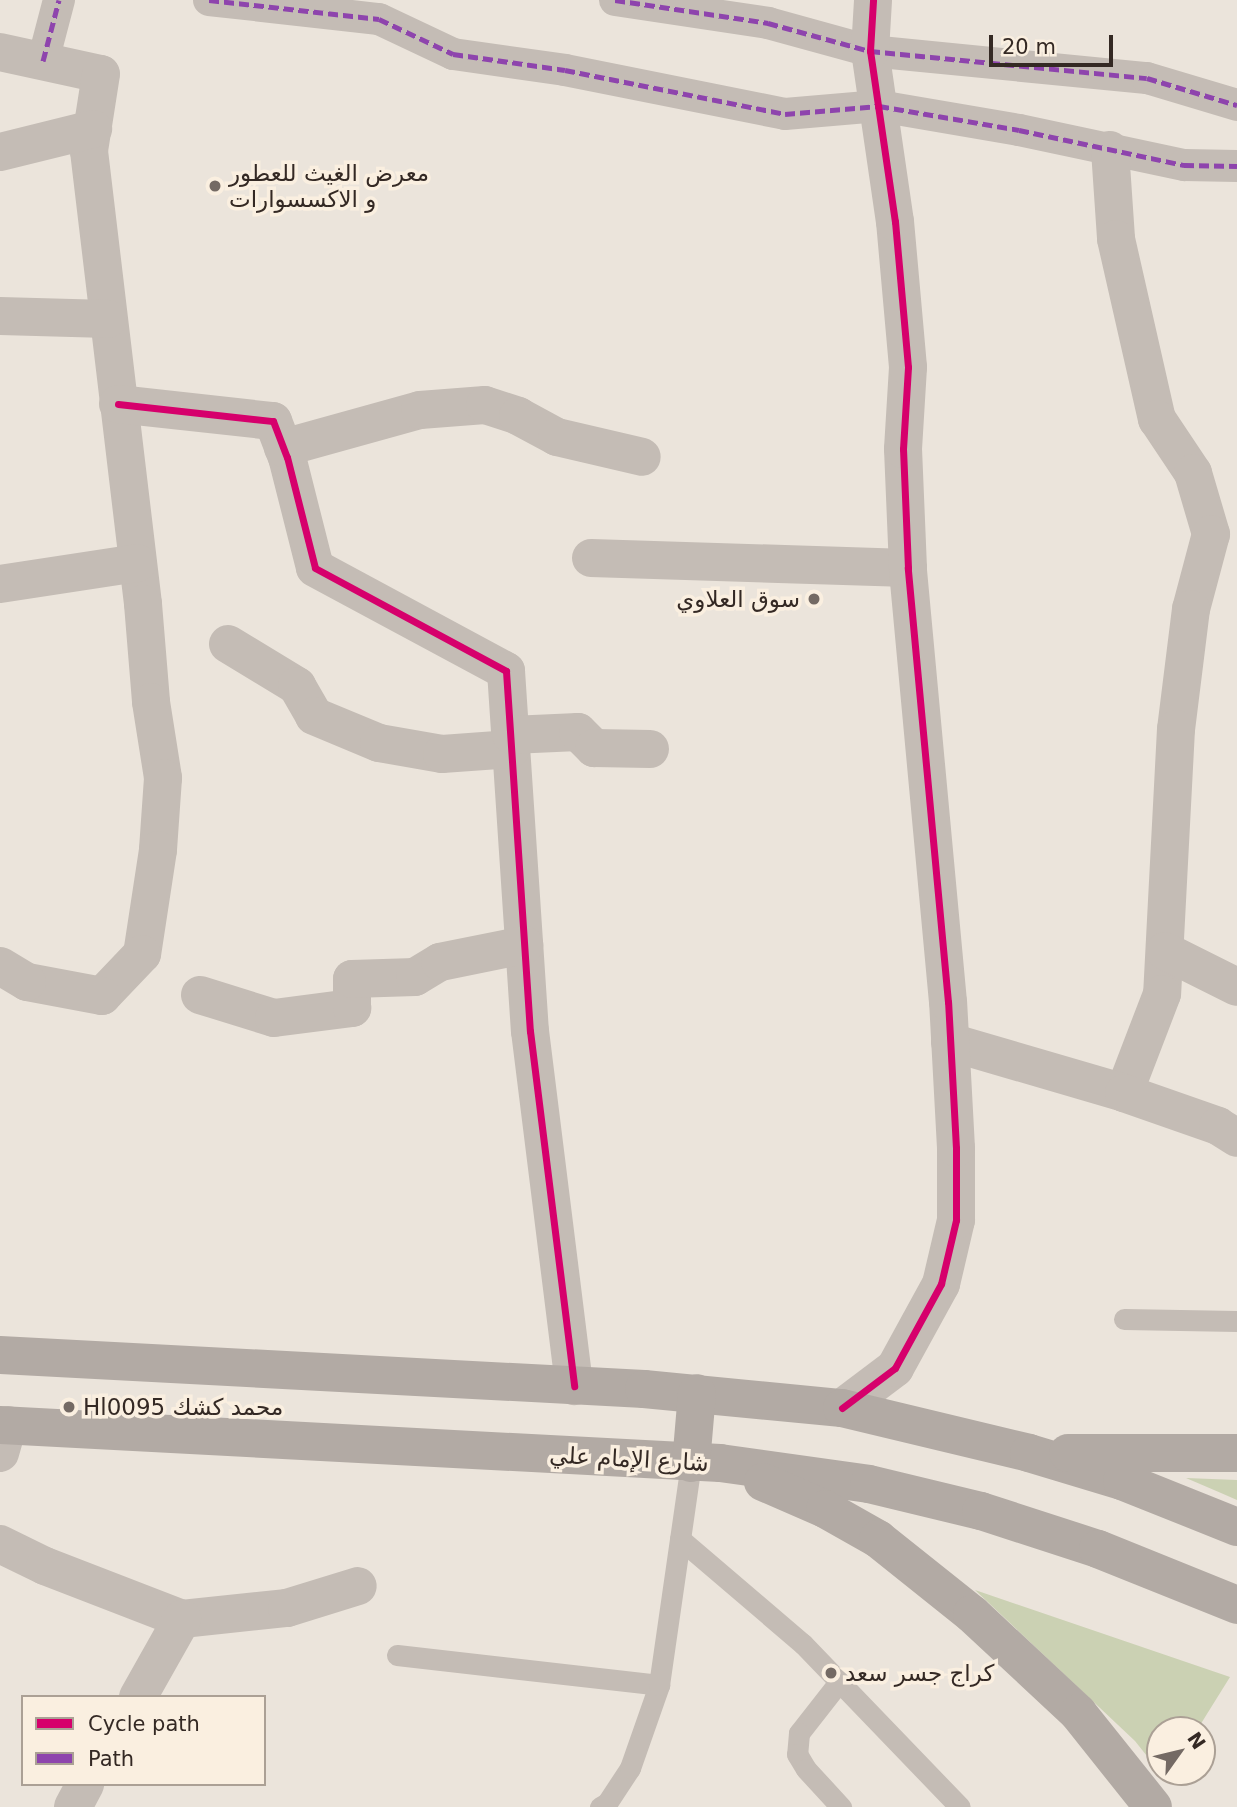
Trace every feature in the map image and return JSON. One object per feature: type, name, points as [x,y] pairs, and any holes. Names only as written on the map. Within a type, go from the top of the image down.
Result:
[{"type":"main road","points":[[0,1354],[697,1392],[842,1408],[1029,1453],[1122,1481],[1237,1527]]},
{"type":"main road","points":[[697,1392],[706,1463],[825,1509],[878,1539],[972,1614],[1078,1713],[1153,1807]]},
{"type":"main road","name":"شارع الإمام علي","points":[[3,1434],[706,1463],[869,1484],[981,1511],[1098,1549],[1237,1605]]},
{"type":"main road","points":[[1029,1453],[1237,1452]]},
{"type":"street","points":[[43,61],[59,0]]},
{"type":"street","points":[[209,0],[379,19],[453,54],[565,70],[785,114],[879,106],[1019,130],[1184,165],[1237,166]]},
{"type":"street","points":[[615,0],[768,23],[870,51],[1147,78],[1237,105]]},
{"type":"street","points":[[842,1408],[895,1367],[941,1284],[956,1220],[956,1148],[950,1042],[908,568],[903,449],[908,367],[895,222],[870,51],[873,0]]},
{"type":"street","points":[[0,52],[101,74],[89,151],[151,702],[163,778],[158,850],[142,954],[102,996],[27,982],[0,966]]},
{"type":"street","points":[[0,152],[93,128]]},
{"type":"street","points":[[1110,150],[1116,239],[1157,419],[1193,473],[1211,534],[1191,609],[1177,729],[1162,994],[1124,1093]]},
{"type":"street","points":[[0,316],[108,319]]},
{"type":"street","points":[[118,404],[273,421],[283,447],[315,568],[506,671],[530,1031],[574,1386]]},
{"type":"street","points":[[283,447],[420,410],[485,405],[519,415],[557,437],[642,457]]},
{"type":"street","points":[[591,558],[908,568]]},
{"type":"street","points":[[0,584],[137,563]]},
{"type":"street","points":[[228,644],[297,686],[314,716],[379,743],[442,754],[578,732],[594,748],[650,750]]},
{"type":"street","points":[[200,995],[274,1018],[352,1008],[352,979],[415,977],[440,962],[524,945]]},
{"type":"street","points":[[1165,951],[1237,987]]},
{"type":"street","points":[[950,1042],[1124,1093],[1218,1126],[1237,1138]]},
{"type":"street","points":[[0,1544],[45,1566],[182,1619],[287,1608],[358,1586]]},
{"type":"street","points":[[139,1695],[182,1619]]},
{"type":"street","points":[[73,1807],[84,1786]]},
{"type":"lane","points":[[1124,1319],[1237,1321]]},
{"type":"lane","points":[[600,1807],[607,1803],[630,1768],[659,1685],[680,1539],[706,1463]]},
{"type":"lane","points":[[680,1539],[803,1644],[960,1807]]},
{"type":"lane","points":[[397,1655],[659,1685]]},
{"type":"lane","points":[[839,1682],[799,1733],[797,1754],[806,1769],[841,1807]]},
{"type":"green space","points":[[1186,1478],[1237,1480],[1237,1500],[1221,1493]]},
{"type":"green space","points":[[975,1590],[1230,1677],[1206,1716],[1146,1716],[1146,1755],[1135,1741]]},
{"type":"marked path","points":[[43,61],[59,0]]},
{"type":"marked path","points":[[209,0],[379,19],[453,54],[565,70],[785,114],[879,106],[1019,130],[1184,165],[1237,166]]},
{"type":"marked path","points":[[615,0],[768,23],[870,51],[1147,78],[1237,105]]},
{"type":"cycle path","points":[[842,1408],[895,1368],[941,1284],[956,1220],[956,1148],[948,1002],[908,568],[903,449],[908,367],[895,222],[870,51],[873,0]]},
{"type":"cycle path","points":[[118,404],[273,421],[287,457],[315,568],[506,671],[530,1031],[574,1386]]},
{"type":"place","name":"معرض الغيث للعطور و الاكسسوارات","points":[[215,186]]},
{"type":"place","name":"سوق العلاوي","points":[[814,599]]},
{"type":"place","name":"Hl0095 محمد كشك","points":[[69,1407]]},
{"type":"place","name":"كراج جسر سعد","points":[[831,1673]]}]
